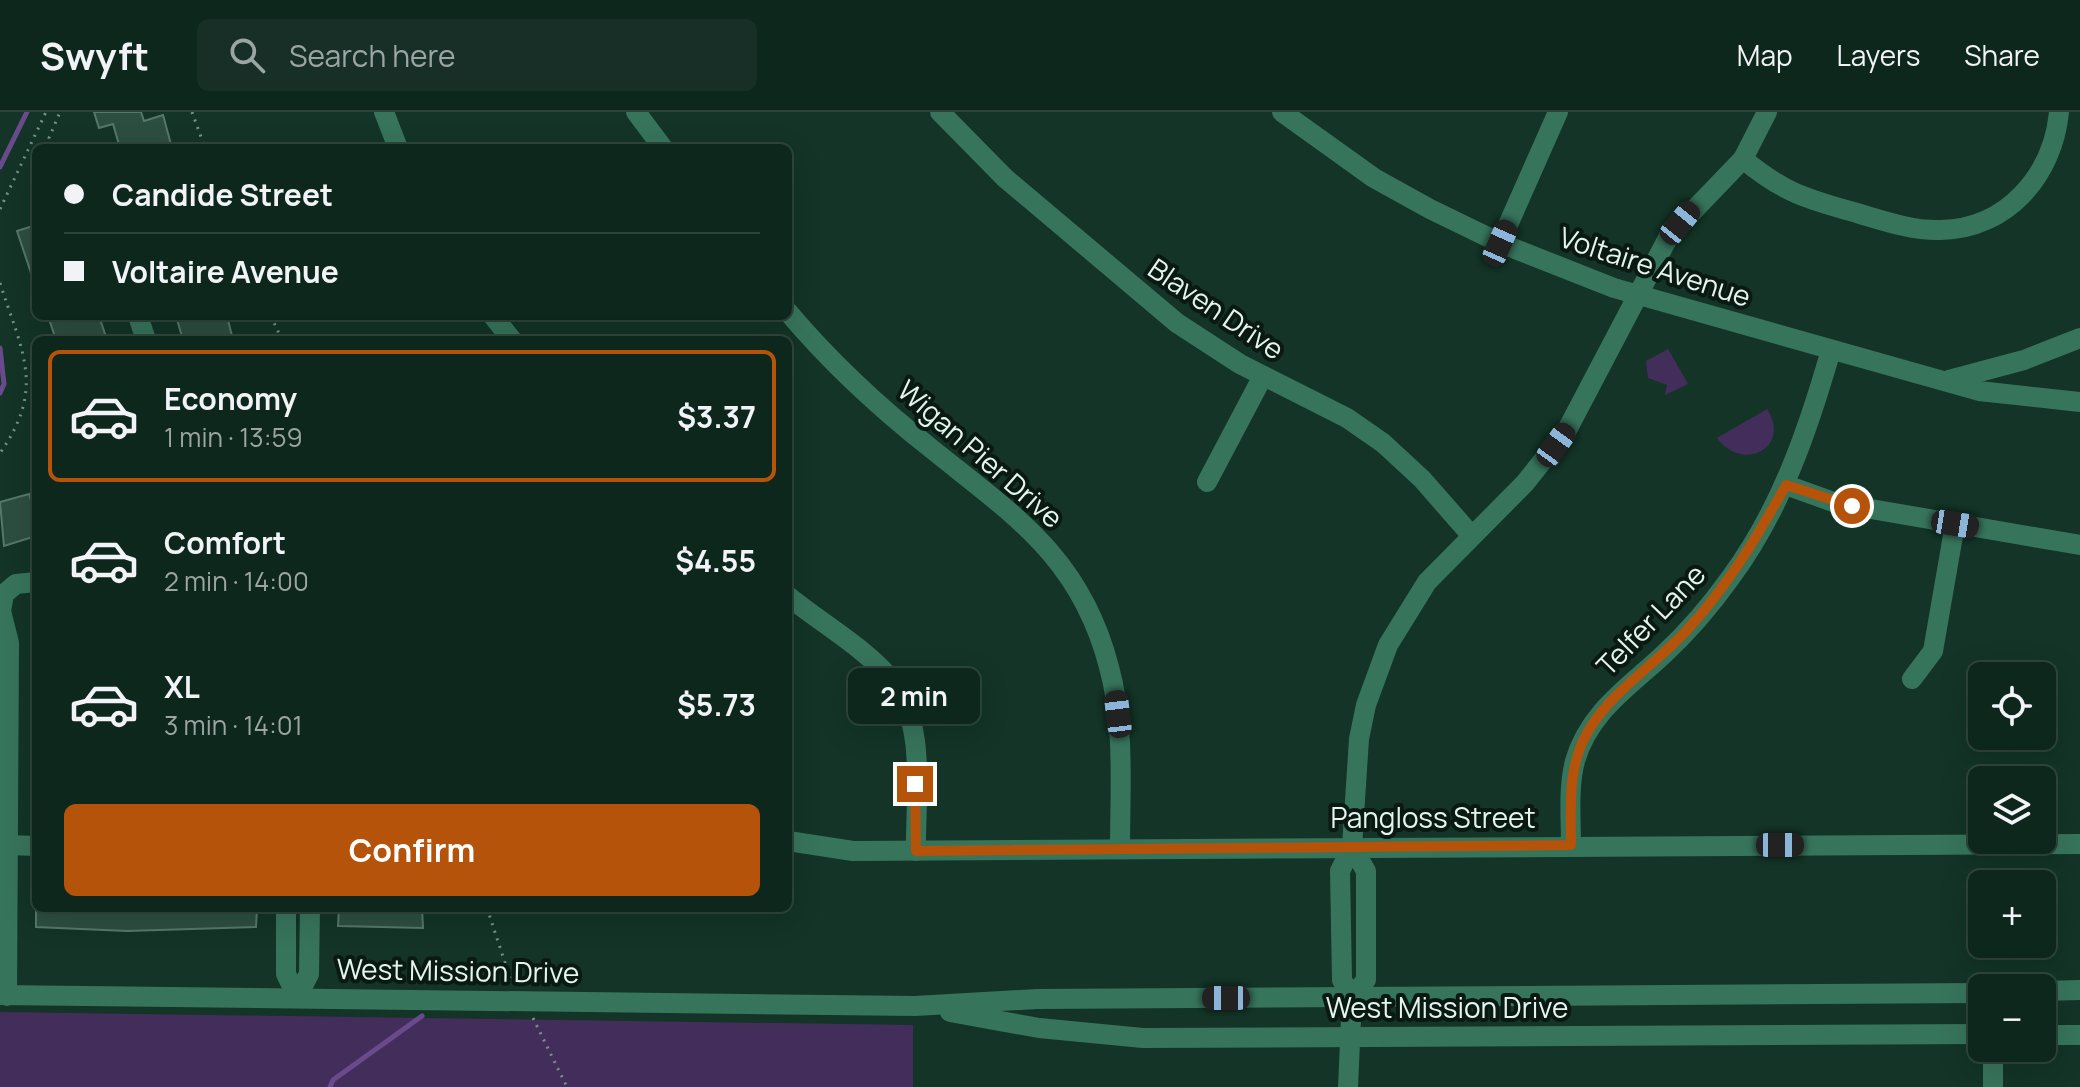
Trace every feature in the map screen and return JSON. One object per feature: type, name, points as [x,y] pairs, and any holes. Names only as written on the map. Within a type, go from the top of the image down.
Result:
[{"type":"street","points":[[384,112],[396,144]]},
{"type":"street","points":[[636,112],[660,144]]},
{"type":"street","name":"Blaven Drive","points":[[940,112],[1005,178],[1177,323],[1263,376],[1347,418],[1383,443],[1422,479],[1471,535]]},
{"type":"street","name":"Voltaire Avenue","points":[[1282,112],[1374,178],[1500,243],[1636,295],[1949,380],[1979,391],[2080,402]]},
{"type":"street","points":[[1500,243],[1558,112]]},
{"type":"street","points":[[1348,1087],[1351,1017],[1342,980],[1340,871],[1352,847],[1359,739],[1377,674],[1399,626],[1420,593],[1471,535],[1525,483],[1567,430],[1669,236],[1743,159],[1767,112]]},
{"type":"street","points":[[1743,159],[1774,185],[1795,196],[1915,228],[1965,227],[1990,219],[2012,206],[2029,189],[2051,150],[2059,112]]},
{"type":"street","name":"Wigan Pier Drive","points":[[792,316],[886,411],[1023,520],[1070,578],[1093,619],[1115,690],[1120,849]]},
{"type":"street","points":[[496,320],[509,336]]},
{"type":"street","name":"Voltaire Avenue","points":[[1949,380],[2024,360],[2080,338]]},
{"type":"street","name":"Telfer Lane","points":[[1571,845],[1575,761],[1590,727],[1601,710],[1664,655],[1716,596],[1748,551],[1786,485],[1814,409],[1831,350]]},
{"type":"street","points":[[1207,482],[1263,376]]},
{"type":"street","points":[[1786,485],[1836,503],[2080,545]]},
{"type":"street","points":[[1912,679],[1933,651],[1955,524]]},
{"type":"street","points":[[3,995],[8,845],[9,643],[1,611],[4,594],[16,584],[32,582]]},
{"type":"street","points":[[792,599],[871,660],[901,695],[910,714],[914,736],[916,851]]},
{"type":"street","name":"Pangloss Street","points":[[792,842],[853,851],[2080,844]]},
{"type":"street","points":[[8,845],[32,846]]},
{"type":"street","points":[[286,912],[286,974],[297,997]]},
{"type":"street","points":[[297,997],[309,974],[310,912]]},
{"type":"street","points":[[2056,991],[2080,990]]},
{"type":"street","name":"West Mission Drive","points":[[915,1006],[1039,1028],[1143,1038],[1351,1017],[1968,994]]},
{"type":"street","name":"West Mission Drive","points":[[3,995],[915,1006],[1037,999],[1351,1017],[1968,1034]]},
{"type":"street","points":[[2056,1035],[2080,1035]]},
{"type":"street","points":[[1993,1062],[1993,1087]]},
{"type":"path","points":[[0,209],[46,112]]},
{"type":"path","points":[[51,144],[49,138],[60,112]]},
{"type":"path","points":[[192,112],[204,144]]},
{"type":"path","points":[[0,283],[30,382],[24,409],[13,435],[0,453]]},
{"type":"path","points":[[488,912],[513,978]]},
{"type":"path","points":[[525,1000],[567,1087]]},
{"type":"shaded area","points":[[1668,349],[1688,384],[1665,395],[1667,385],[1648,378],[1646,361]]},
{"type":"shaded area","points":[[1767,409],[1773,423],[1773,435],[1769,445],[1761,451],[1739,454],[1717,438]]},
{"type":"shaded area","points":[[0,1012],[913,1025],[913,1087],[0,1087]]},
{"type":"building","points":[[94,112],[141,112],[144,121],[163,115],[171,144],[119,144],[113,124],[99,128]]},
{"type":"building","points":[[32,226],[32,276],[17,231]]},
{"type":"building","points":[[49,320],[100,320],[106,336],[55,336]]},
{"type":"building","points":[[177,320],[228,320],[232,336],[182,336]]},
{"type":"building","points":[[29,494],[32,537],[4,546],[0,502]]},
{"type":"building","points":[[36,912],[257,912],[256,927],[127,931],[36,927]]},
{"type":"building","points":[[339,912],[422,912],[423,928],[338,926]]},
{"type":"waterway","points":[[0,167],[27,112]]},
{"type":"waterway","points":[[0,348],[4,384],[0,393]]},
{"type":"waterway","points":[[330,1087],[333,1080],[422,1016]]},
{"type":"route","points":[[915,784],[916,851],[1571,845],[1575,761],[1590,727],[1601,710],[1664,655],[1732,577],[1786,485],[1852,506]]}]
